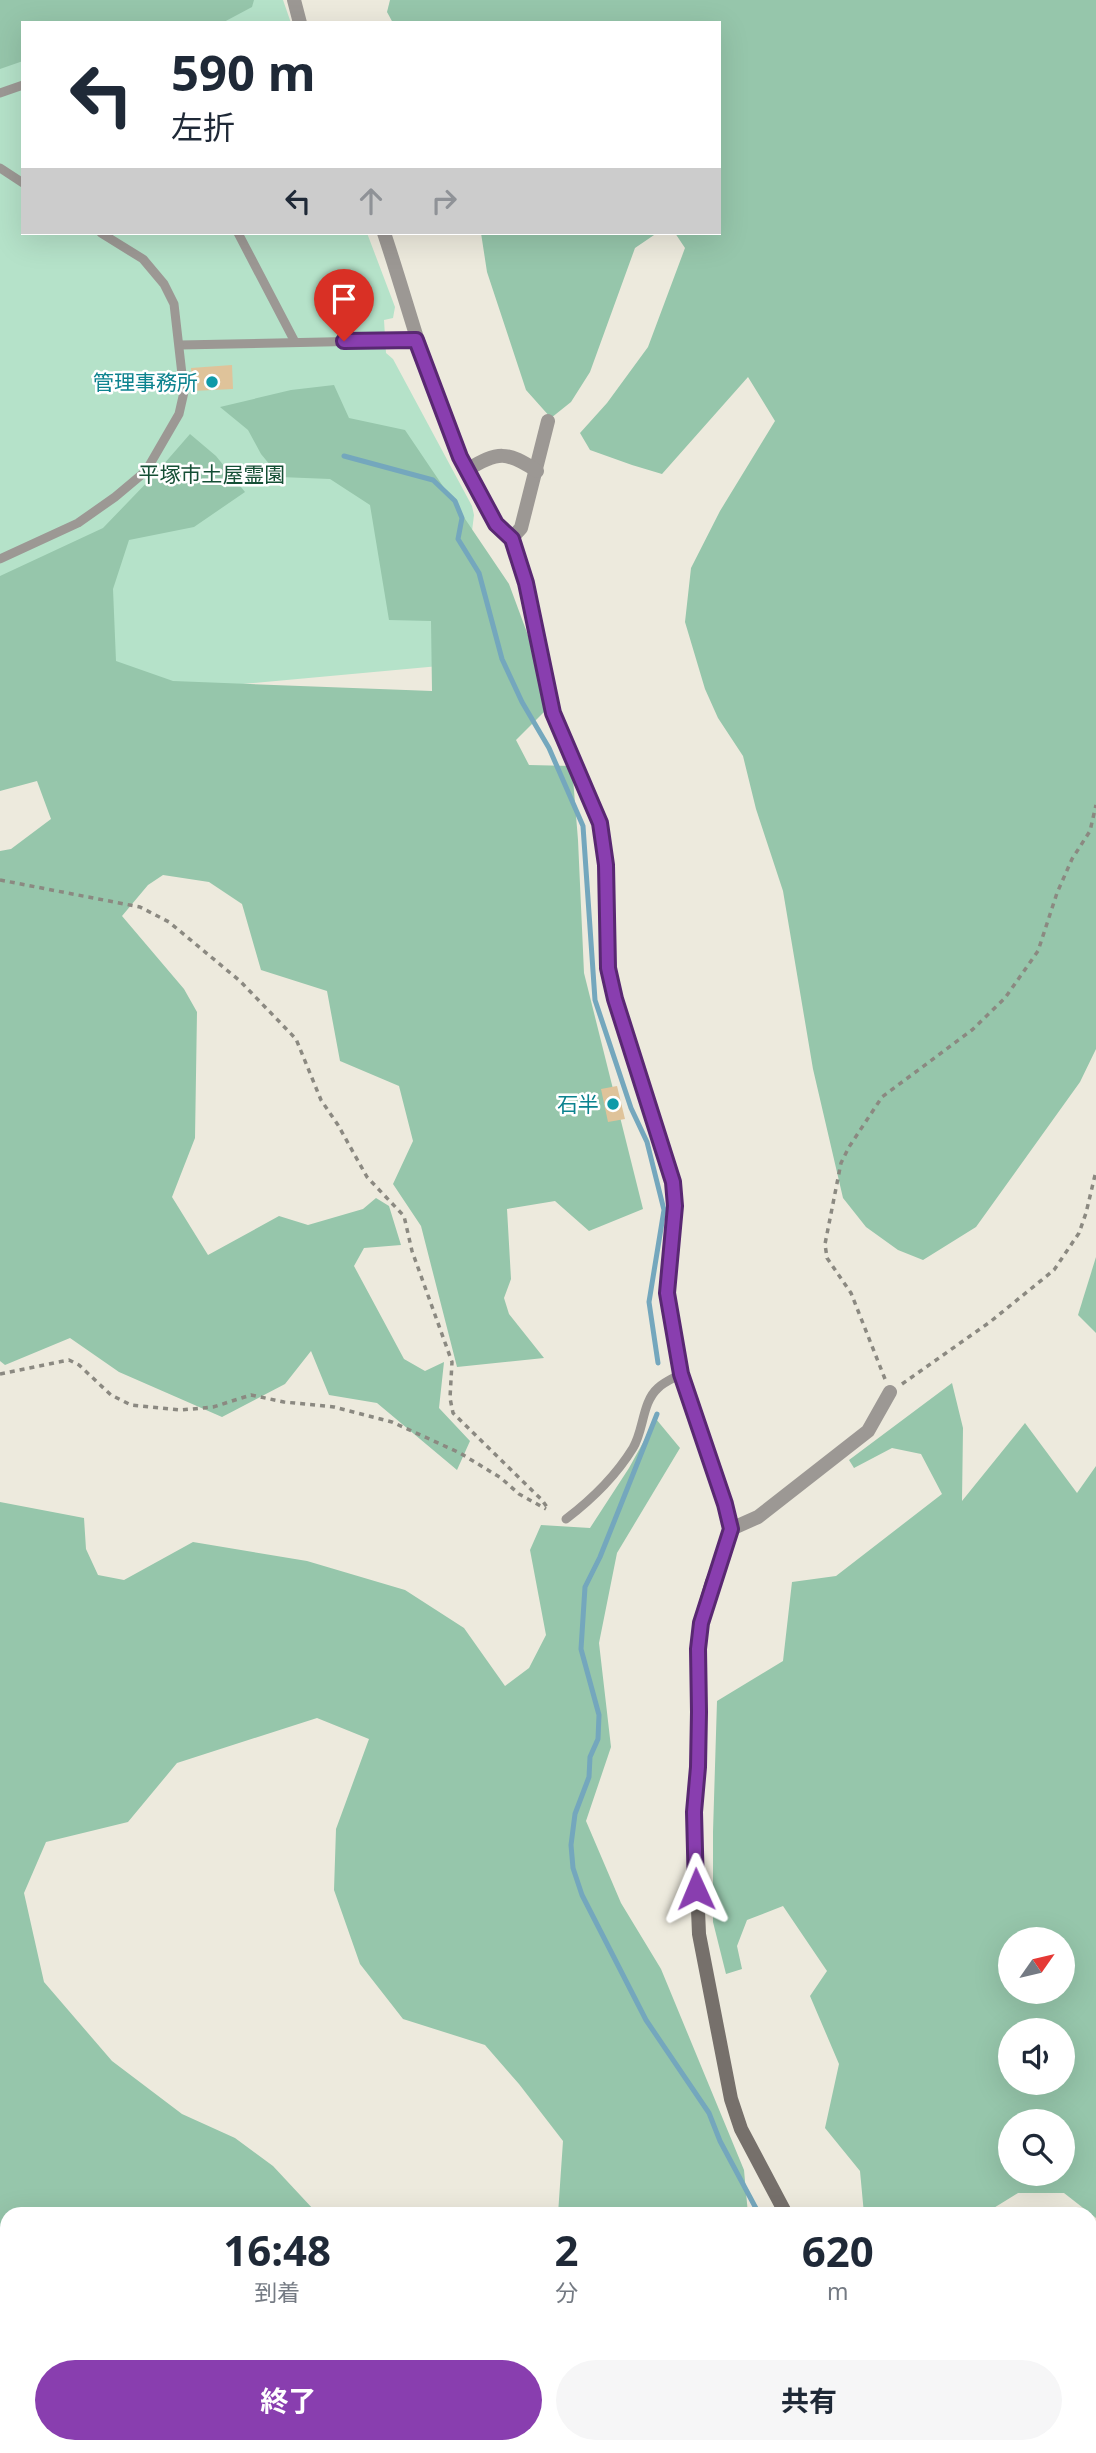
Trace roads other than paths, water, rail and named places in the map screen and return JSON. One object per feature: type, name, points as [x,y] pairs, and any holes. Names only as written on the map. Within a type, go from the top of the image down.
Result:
[{"type":"street","points":[[294,0],[299,21]]},
{"type":"street","points":[[385,235],[408,305],[416,340],[460,457],[496,524],[512,539],[526,583],[553,713],[600,823],[606,865],[610,978],[673,1182],[675,1206],[667,1293],[681,1374],[731,1529],[704,1609],[698,1649],[699,1754],[694,1812],[699,1934],[731,2099],[741,2129],[782,2207]]},
{"type":"street","points":[[512,539],[521,528],[548,421]]},
{"type":"street","points":[[467,470],[499,456],[516,457],[537,471]]},
{"type":"street","points":[[731,1529],[758,1517],[868,1431],[890,1392]]},
{"type":"lane","points":[[0,93],[21,86]]},
{"type":"lane","points":[[0,168],[21,182]]},
{"type":"lane","points":[[0,559],[78,523],[115,497],[146,471],[179,414],[184,391],[174,304],[164,284],[143,259],[104,235]]},
{"type":"lane","points":[[239,235],[295,342]]},
{"type":"lane","points":[[180,345],[416,340]]},
{"type":"lane","points":[[566,1518],[587,1502],[632,1448],[641,1431],[649,1402],[657,1389],[681,1374]]},
{"type":"waterway","points":[[344,456],[433,480],[455,501],[462,518],[458,539],[479,573],[502,659],[522,702],[549,748],[583,826],[595,1000],[631,1108],[647,1142],[664,1210],[649,1302],[658,1363]]},
{"type":"waterway","points":[[657,1414],[600,1557],[585,1587],[581,1649],[599,1715],[598,1739],[590,1757],[589,1777],[575,1814],[571,1845],[573,1868],[582,1895],[646,2020],[709,2113],[720,2141],[755,2207]]},
{"type":"place","name":"管理事務所","points":[[212,382]]},
{"type":"place","name":"石半","points":[[613,1104]]},
{"type":"park label","name":"平塚市土屋霊園","points":[[212,474]]}]
